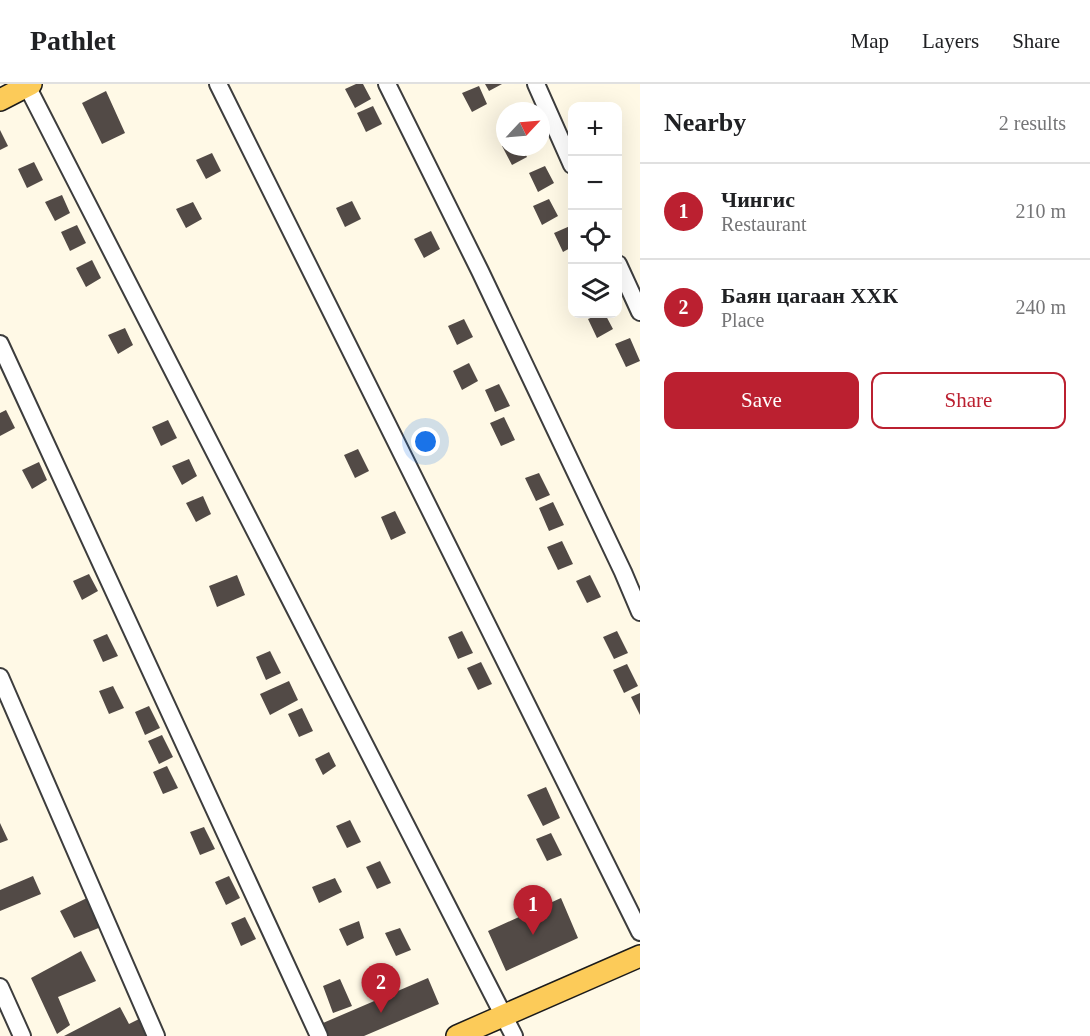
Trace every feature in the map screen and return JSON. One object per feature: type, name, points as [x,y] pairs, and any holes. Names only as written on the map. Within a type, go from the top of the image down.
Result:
[{"type":"main road","points":[[0,100],[28,85]]},
{"type":"main road","points":[[457,1036],[640,956]]},
{"type":"street","points":[[218,84],[640,932]]},
{"type":"street","points":[[387,84],[485,281],[640,612]]},
{"type":"street","points":[[536,84],[569,156]]},
{"type":"street","points":[[28,85],[514,1036]]},
{"type":"street","points":[[622,273],[640,312]]},
{"type":"street","points":[[0,344],[320,1036]]},
{"type":"street","points":[[0,677],[156,1036]]},
{"type":"street","points":[[0,987],[22,1036]]},
{"type":"building","points":[[356,84],[363,84],[371,99],[355,108],[345,89]]},
{"type":"building","points":[[485,84],[502,84],[489,91]]},
{"type":"building","points":[[479,86],[487,104],[472,112],[462,93]]},
{"type":"building","points":[[106,91],[125,133],[102,144],[82,103]]},
{"type":"building","points":[[373,106],[382,124],[366,132],[357,113]]},
{"type":"building","points":[[0,130],[8,146],[0,150]]},
{"type":"building","points":[[212,153],[221,171],[206,179],[196,160]]},
{"type":"building","points":[[507,156],[526,156],[527,157],[512,165]]},
{"type":"building","points":[[34,162],[43,180],[27,188],[18,169]]},
{"type":"building","points":[[545,166],[554,183],[538,192],[529,173]]},
{"type":"building","points":[[62,195],[70,213],[55,221],[45,202]]},
{"type":"building","points":[[549,199],[558,216],[542,225],[533,206]]},
{"type":"building","points":[[352,201],[361,219],[345,227],[336,208]]},
{"type":"building","points":[[193,202],[202,219],[186,228],[176,209]]},
{"type":"building","points":[[77,225],[86,243],[70,251],[61,232]]},
{"type":"building","points":[[568,227],[568,249],[563,252],[554,233]]},
{"type":"building","points":[[431,231],[440,249],[424,258],[414,239]]},
{"type":"building","points":[[92,260],[101,278],[86,287],[76,268]]},
{"type":"building","points":[[607,318],[613,329],[597,338],[588,319]]},
{"type":"building","points":[[464,319],[473,337],[457,345],[448,326]]},
{"type":"building","points":[[125,328],[133,345],[118,354],[108,335]]},
{"type":"building","points":[[630,338],[640,361],[626,367],[615,344]]},
{"type":"building","points":[[469,363],[478,381],[462,390],[453,371]]},
{"type":"building","points":[[499,384],[510,406],[495,412],[485,390]]},
{"type":"building","points":[[6,410],[15,428],[0,436],[0,413]]},
{"type":"building","points":[[504,417],[515,440],[501,446],[490,423]]},
{"type":"building","points":[[168,420],[177,438],[161,446],[152,427]]},
{"type":"building","points":[[358,449],[369,471],[355,478],[344,455]]},
{"type":"building","points":[[189,459],[197,476],[182,485],[172,466]]},
{"type":"building","points":[[39,462],[47,480],[32,489],[22,470]]},
{"type":"building","points":[[539,473],[550,495],[536,501],[525,478]]},
{"type":"building","points":[[203,496],[211,514],[196,522],[186,503]]},
{"type":"building","points":[[553,502],[564,525],[549,531],[539,508]]},
{"type":"building","points":[[395,511],[406,533],[391,540],[381,517]]},
{"type":"building","points":[[562,541],[573,564],[558,570],[547,547]]},
{"type":"building","points":[[89,574],[98,591],[82,600],[73,581]]},
{"type":"building","points":[[237,575],[245,595],[217,607],[209,586]]},
{"type":"building","points":[[590,575],[601,597],[587,603],[576,581]]},
{"type":"building","points":[[462,631],[473,653],[458,659],[448,637]]},
{"type":"building","points":[[617,631],[628,653],[614,659],[603,637]]},
{"type":"building","points":[[107,634],[118,656],[103,662],[93,640]]},
{"type":"building","points":[[270,651],[281,673],[266,680],[256,657]]},
{"type":"building","points":[[481,662],[492,684],[478,690],[467,668]]},
{"type":"building","points":[[627,664],[638,686],[624,693],[613,670]]},
{"type":"building","points":[[289,681],[298,700],[270,715],[260,694]]},
{"type":"building","points":[[113,686],[124,708],[109,714],[99,691]]},
{"type":"building","points":[[640,693],[640,715],[631,697]]},
{"type":"building","points":[[149,706],[160,728],[145,735],[135,712]]},
{"type":"building","points":[[302,708],[313,731],[299,737],[288,714]]},
{"type":"building","points":[[162,735],[173,757],[159,764],[148,741]]},
{"type":"building","points":[[329,752],[336,766],[323,775],[315,759]]},
{"type":"building","points":[[167,766],[178,788],[163,794],[153,772]]},
{"type":"building","points":[[546,787],[560,818],[543,826],[527,795]]},
{"type":"building","points":[[350,820],[361,842],[347,848],[336,826]]},
{"type":"building","points":[[0,823],[8,840],[0,843]]},
{"type":"building","points":[[204,827],[215,849],[200,855],[190,832]]},
{"type":"building","points":[[551,833],[562,855],[547,861],[536,839]]},
{"type":"building","points":[[380,861],[391,883],[377,889],[366,867]]},
{"type":"building","points":[[33,876],[41,894],[0,911],[0,890]]},
{"type":"building","points":[[229,876],[240,898],[226,905],[215,882]]},
{"type":"building","points":[[335,878],[342,892],[319,903],[312,887]]},
{"type":"building","points":[[87,898],[101,927],[74,938],[60,911]]},
{"type":"building","points":[[561,898],[578,938],[506,971],[488,931]]},
{"type":"building","points":[[245,917],[256,939],[241,946],[231,923]]},
{"type":"building","points":[[359,921],[364,938],[347,946],[339,929]]},
{"type":"building","points":[[400,928],[411,950],[396,956],[385,933]]},
{"type":"building","points":[[81,951],[96,981],[58,997],[70,1025],[57,1034],[31,978]]},
{"type":"building","points":[[428,978],[439,1004],[364,1036],[329,1036],[323,1023]]},
{"type":"building","points":[[340,979],[352,1006],[333,1013],[323,986]]},
{"type":"building","points":[[120,1007],[129,1024],[147,1015],[152,1036],[64,1036]]},
{"type":"place","name":"Чингис","points":[[533,935]]},
{"type":"place","name":"Баян цагаан ХХК","points":[[381,1013]]}]
